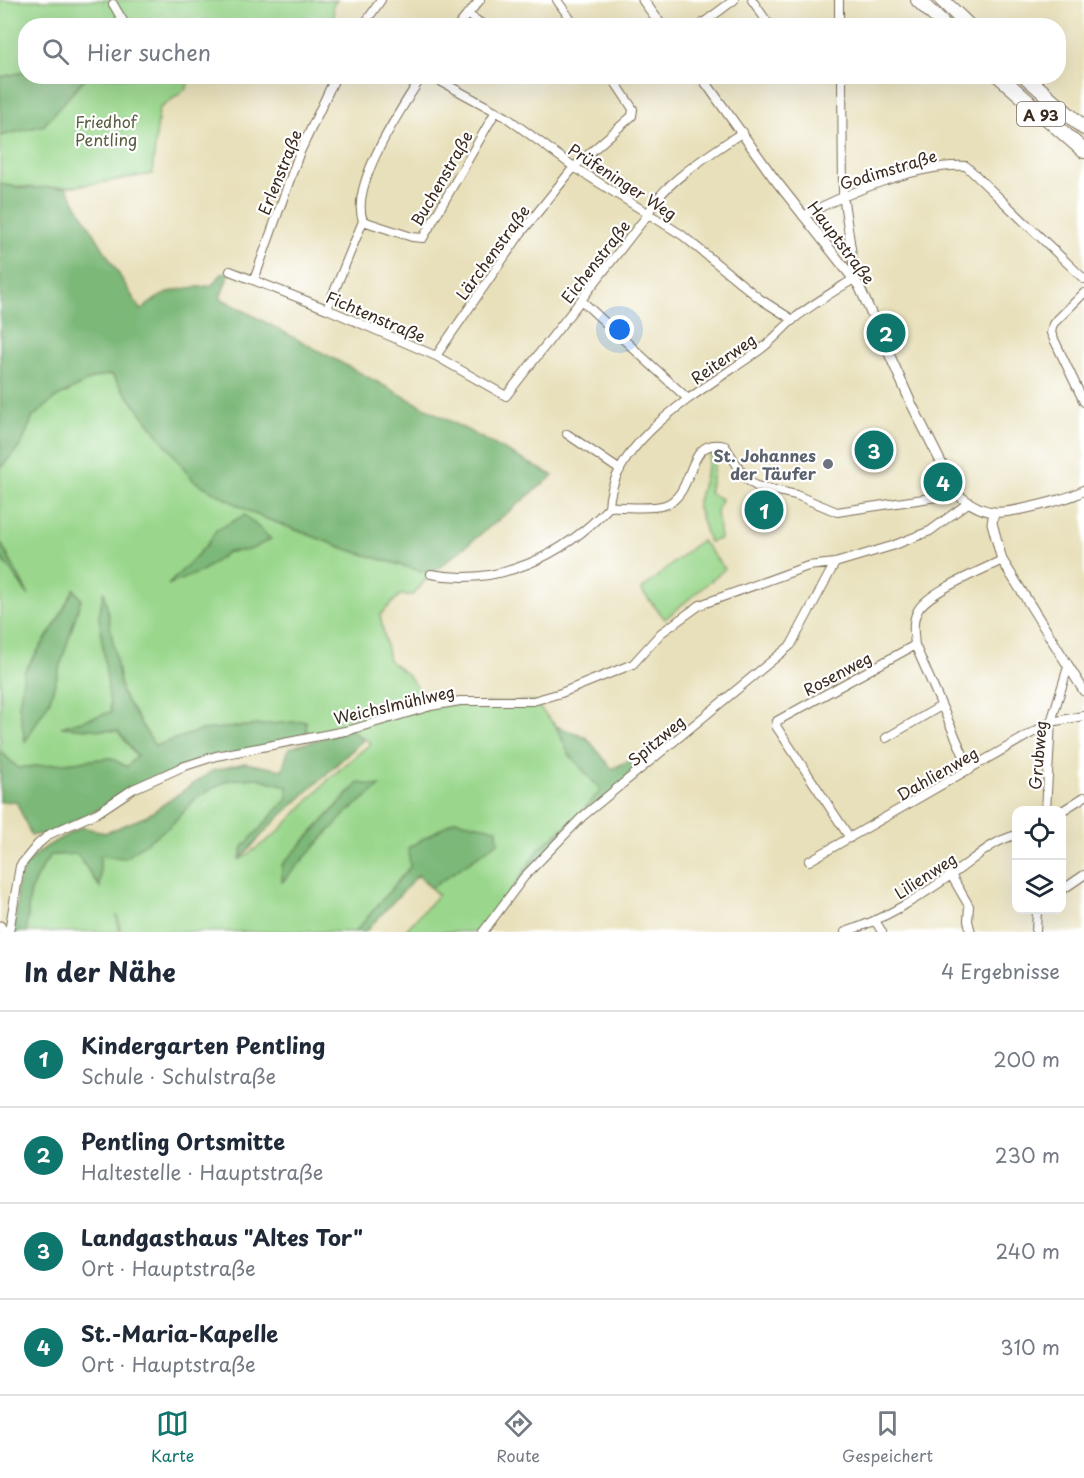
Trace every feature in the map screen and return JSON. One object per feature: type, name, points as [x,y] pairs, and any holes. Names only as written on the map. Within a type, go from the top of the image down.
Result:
[{"type":"highway","points":[[918,0],[937,18]]},
{"type":"highway","points":[[942,0],[961,18]]},
{"type":"highway","name":"A 93","points":[[1008,84],[1084,151]]},
{"type":"highway","name":"A 93","points":[[1034,84],[1084,128]]},
{"type":"street","points":[[369,18],[381,0]]},
{"type":"street","points":[[464,18],[480,0]]},
{"type":"street","points":[[557,0],[569,18]]},
{"type":"street","points":[[643,0],[656,18]]},
{"type":"street","points":[[710,18],[734,0]]},
{"type":"street","points":[[752,0],[764,18]]},
{"type":"street","points":[[838,0],[839,18]]},
{"type":"street","points":[[113,4],[121,18]]},
{"type":"street","points":[[467,14],[473,18]]},
{"type":"street","name":"Erlenstraße","points":[[254,280],[299,154],[332,84]]},
{"type":"street","points":[[327,309],[363,221],[360,213],[362,191],[380,151],[418,84]]},
{"type":"street","name":"Prüfeninger Weg","points":[[446,84],[496,111],[574,167],[682,235],[760,299],[793,320]]},
{"type":"street","name":"Lärchenstraße","points":[[436,356],[521,232],[574,167],[632,116],[633,109],[616,84]]},
{"type":"street","name":"Hauptstraße","points":[[707,84],[867,302],[910,403],[957,494],[968,503]]},
{"type":"street","points":[[842,84],[843,195],[854,268]]},
{"type":"street","name":"Buchenstraße","points":[[363,221],[412,237],[423,238],[496,111]]},
{"type":"street","name":"Eichenstraße","points":[[506,396],[649,213],[653,202],[701,160],[743,132]]},
{"type":"street","name":"Godimstraße","points":[[803,216],[843,195],[948,165],[966,166],[1084,279]]},
{"type":"street","name":"Fichtenstraße","points":[[230,271],[327,309],[436,356],[506,396]]},
{"type":"street","name":"Reiterweg","points":[[609,507],[610,496],[620,470],[651,427],[687,398],[764,347],[793,320],[852,280]]},
{"type":"street","points":[[1084,293],[1053,324],[1051,333],[1084,402]]},
{"type":"street","points":[[582,301],[687,398]]},
{"type":"street","points":[[567,434],[620,470]]},
{"type":"street","points":[[431,574],[477,577],[524,566],[555,550],[597,520],[609,507],[665,505],[675,499],[684,488],[696,456],[704,447],[715,444],[725,446],[746,479],[756,486],[796,495],[837,512],[957,494]]},
{"type":"street","points":[[968,503],[994,512],[1065,499],[1084,490]]},
{"type":"street","name":"Weichslmühlweg","points":[[9,932],[20,866],[38,844],[50,834],[97,813],[133,789],[182,766],[216,756],[350,730],[431,706],[460,701],[532,701],[561,693],[633,664],[661,633],[700,604],[808,566],[835,563],[892,546],[930,531],[968,503]]},
{"type":"street","points":[[994,512],[992,523],[1002,560],[1084,691]]},
{"type":"street","points":[[969,770],[915,645],[916,612],[926,600],[1002,560]]},
{"type":"street","name":"Spitzweg","points":[[483,932],[508,895],[582,817],[791,645],[835,563]]},
{"type":"street","name":"Rosenweg","points":[[850,838],[776,726],[777,721],[915,645]]},
{"type":"street","name":"Grubweg","points":[[1046,806],[1052,722],[1068,667]]},
{"type":"street","points":[[886,738],[941,706]]},
{"type":"street","name":"Dahlienweg","points":[[809,861],[1052,722],[1083,716]]},
{"type":"street","points":[[1066,808],[1084,797]]},
{"type":"street","name":"Lilienweg","points":[[845,932],[876,922],[951,875],[992,843],[1012,837]]},
{"type":"street","points":[[951,875],[969,906],[968,921],[971,932]]},
{"type":"street","points":[[1066,887],[1084,875]]},
{"type":"street","points":[[1036,932],[1037,914]]},
{"type":"street","points":[[876,922],[882,932]]},
{"type":"street","points":[[0,926],[4,932]]},
{"type":"green space","points":[[0,0],[337,0],[333,5],[334,18],[18,18],[18,73],[0,77]]},
{"type":"green space","points":[[18,73],[18,84],[80,84],[44,125],[0,136],[0,77]]},
{"type":"green space","name":"Friedhof Pentling","points":[[80,84],[188,84],[187,88],[159,109],[152,174],[57,187],[19,187],[0,184],[0,136],[44,125]]},
{"type":"green space","points":[[0,184],[22,188],[66,187],[141,311],[157,298],[173,291],[211,286],[222,274],[230,271],[220,298],[553,476],[431,574],[349,550],[254,514],[194,481],[111,374],[93,378],[54,399],[33,417],[21,445],[0,468]]},
{"type":"green space","points":[[111,374],[194,481],[254,514],[349,550],[431,574],[413,595],[400,595],[380,615],[389,660],[409,676],[431,706],[533,701],[556,726],[569,754],[601,790],[579,815],[540,848],[483,932],[404,932],[438,895],[431,888],[498,842],[410,867],[355,932],[121,932],[117,915],[119,932],[27,932],[31,891],[38,874],[51,855],[77,854],[99,886],[100,855],[170,826],[197,797],[228,780],[257,778],[287,786],[288,798],[270,817],[240,860],[277,833],[332,776],[371,743],[350,730],[307,738],[306,721],[202,730],[155,746],[122,694],[104,592],[99,616],[111,712],[63,727],[118,731],[137,756],[127,767],[111,758],[18,768],[0,751],[0,556],[26,590],[0,541],[0,468],[21,445],[33,417],[54,399],[93,378]],"holes":[[[207,545],[250,550],[228,552],[202,571],[170,583]],[[74,589],[81,599],[49,702],[25,741],[24,672],[55,625]],[[358,783],[379,787],[344,815],[283,881],[282,865]]]},
{"type":"green space","points":[[711,453],[717,453],[709,493],[721,499],[717,512],[720,539],[709,542],[697,505]]},
{"type":"green space","points":[[245,515],[271,539],[250,550],[228,552],[202,571],[168,585],[207,545],[216,530]]},
{"type":"green space","points":[[701,540],[725,569],[665,619],[641,590]]},
{"type":"green space","points":[[0,542],[29,596],[0,556]]},
{"type":"green space","points":[[74,589],[81,599],[49,702],[25,742],[19,706],[24,672],[55,625]]},
{"type":"green space","points":[[104,590],[122,694],[155,746],[202,730],[306,721],[307,738],[182,767],[50,834],[31,835],[16,801],[0,802],[0,751],[18,768],[111,758],[127,767],[137,756],[118,731],[61,727],[111,712],[99,616]]},
{"type":"green space","points":[[556,726],[587,738],[612,769],[630,760],[639,772],[582,817],[508,895],[540,848],[579,815],[601,790],[569,754]]},
{"type":"green space","points":[[350,730],[363,740],[271,825],[239,860],[243,847],[288,798],[287,786],[257,778],[228,780],[197,797],[170,826],[125,858],[100,856],[100,887],[77,854],[51,855],[38,874],[31,891],[27,932],[12,932],[20,878],[32,858],[51,844],[82,827],[105,833],[145,817],[212,771],[245,763],[282,770],[289,748]]},
{"type":"green space","points":[[359,783],[380,786],[344,815],[282,882],[282,865]]},
{"type":"green space","points":[[455,820],[497,829],[498,842],[431,888],[418,875],[365,932],[355,932],[410,867],[408,848]]},
{"type":"place","name":"Pentling Ortsmitte","points":[[886,333]]},
{"type":"place","name":"Landgasthaus \"Altes Tor\"","points":[[874,450]]},
{"type":"place","name":"St. Johannes der Täufer","points":[[828,464]]},
{"type":"place","name":"St.-Maria-Kapelle","points":[[943,482]]},
{"type":"place","name":"Kindergarten Pentling","points":[[764,510]]}]
